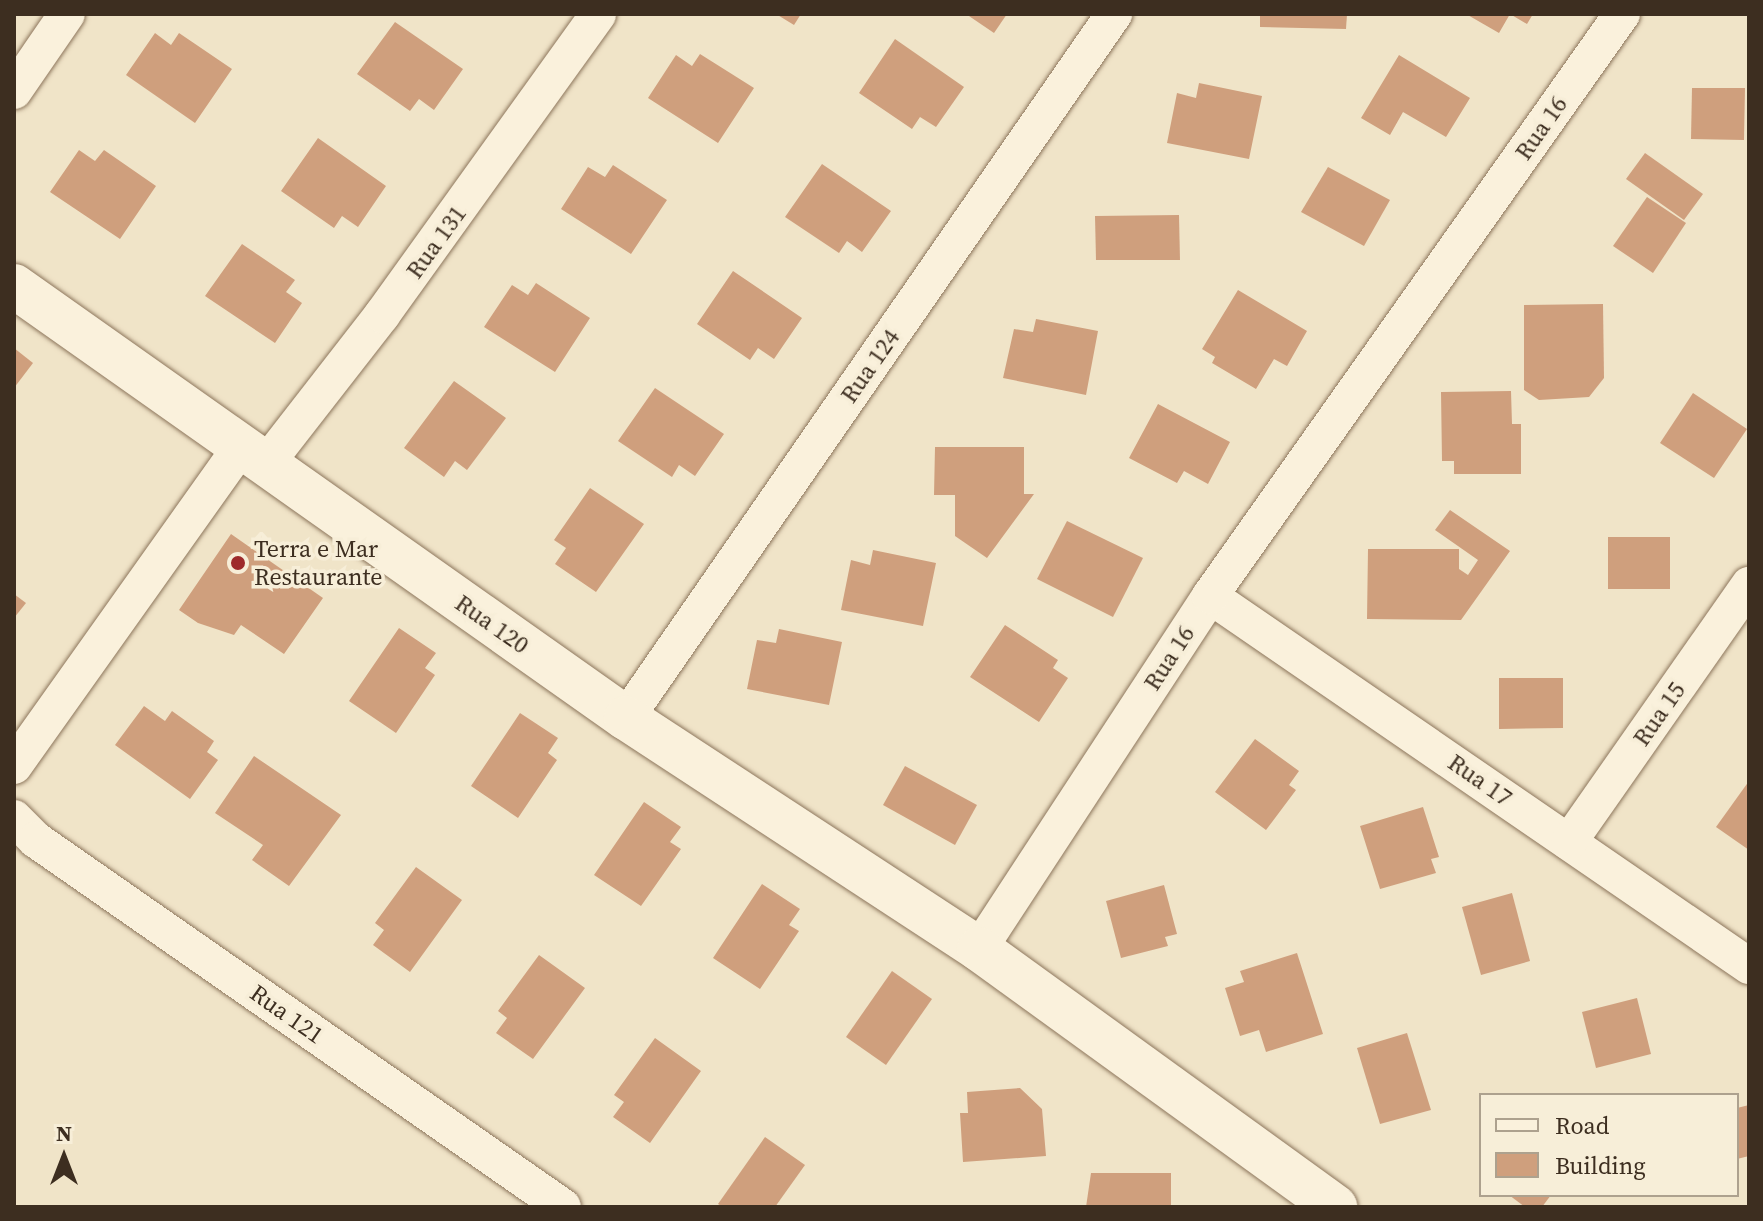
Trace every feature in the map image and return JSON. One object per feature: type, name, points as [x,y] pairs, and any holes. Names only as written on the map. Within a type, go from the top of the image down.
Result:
[{"type":"street","points":[[14,91],[67,14]]},
{"type":"street","name":"Rua 131","points":[[254,455],[382,315],[598,14]]},
{"type":"street","name":"Rua 124","points":[[626,718],[1114,14]]},
{"type":"street","name":"Rua 16","points":[[979,949],[1210,596],[1622,14]]},
{"type":"street","name":"Rua 120","points":[[14,286],[626,718],[979,949]]},
{"type":"street","points":[[14,766],[254,455]]},
{"type":"street","name":"Rua 15","points":[[1569,842],[1749,585]]},
{"type":"street","name":"Rua 17","points":[[1210,596],[1749,966]]},
{"type":"street","name":"Rua 121","points":[[14,818],[36,840],[563,1207]]},
{"type":"street","points":[[979,949],[1335,1207]]},
{"type":"building","points":[[776,14],[801,14],[794,25]]},
{"type":"building","points":[[966,14],[1007,14],[994,33]]},
{"type":"building","points":[[1260,14],[1347,14],[1346,29],[1260,27]]},
{"type":"building","points":[[1466,14],[1510,14],[1499,33]]},
{"type":"building","points":[[1510,14],[1533,14],[1527,24]]},
{"type":"building","points":[[395,22],[463,69],[434,110],[419,99],[410,111],[357,74]]},
{"type":"building","points":[[155,33],[171,45],[179,33],[232,69],[195,123],[126,75]]},
{"type":"building","points":[[895,39],[964,87],[936,127],[920,117],[912,129],[859,93]]},
{"type":"building","points":[[700,54],[754,88],[718,143],[648,98],[676,55],[692,66]]},
{"type":"building","points":[[1399,55],[1470,98],[1446,137],[1403,112],[1390,135],[1361,118]]},
{"type":"building","points":[[1199,83],[1262,96],[1249,159],[1167,143],[1177,93],[1196,98]]},
{"type":"building","points":[[1692,88],[1745,88],[1744,140],[1691,139]]},
{"type":"building","points":[[318,138],[386,186],[358,227],[342,216],[334,228],[281,191]]},
{"type":"building","points":[[79,150],[95,161],[104,150],[156,186],[120,239],[50,192]]},
{"type":"building","points":[[1645,153],[1703,194],[1684,220],[1626,179]]},
{"type":"building","points":[[822,164],[891,211],[862,252],[847,241],[839,253],[785,217]]},
{"type":"building","points":[[613,165],[667,200],[631,254],[561,209],[588,167],[605,177]]},
{"type":"building","points":[[1328,167],[1390,200],[1364,246],[1301,212]]},
{"type":"building","points":[[1647,197],[1686,223],[1653,273],[1613,246]]},
{"type":"building","points":[[1179,215],[1180,260],[1096,260],[1095,216]]},
{"type":"building","points":[[242,244],[295,280],[286,292],[302,303],[275,343],[205,296]]},
{"type":"building","points":[[733,271],[802,318],[774,359],[758,348],[750,360],[697,324]]},
{"type":"building","points":[[536,283],[590,318],[555,372],[484,327],[512,285],[528,295]]},
{"type":"building","points":[[1238,290],[1307,331],[1287,366],[1274,359],[1256,389],[1212,363],[1215,357],[1202,349]]},
{"type":"building","points":[[1603,304],[1604,378],[1589,397],[1539,400],[1524,390],[1524,305]]},
{"type":"building","points":[[1036,319],[1098,331],[1086,395],[1003,378],[1014,329],[1033,332]]},
{"type":"building","points":[[14,348],[33,363],[14,388]]},
{"type":"building","points":[[454,381],[506,418],[467,470],[455,461],[444,477],[404,448]]},
{"type":"building","points":[[655,388],[724,434],[695,476],[679,465],[672,477],[618,441]]},
{"type":"building","points":[[1511,391],[1512,424],[1521,424],[1521,474],[1454,474],[1454,461],[1442,461],[1441,392]]},
{"type":"building","points":[[1693,393],[1747,429],[1714,478],[1660,443]]},
{"type":"building","points":[[1158,404],[1230,442],[1208,484],[1184,471],[1177,483],[1129,458]]},
{"type":"building","points":[[935,447],[1024,447],[1024,494],[1034,494],[987,558],[955,536],[955,495],[934,495]]},
{"type":"building","points":[[590,488],[644,524],[596,592],[555,564],[566,548],[554,540]]},
{"type":"building","points":[[1450,510],[1510,551],[1461,620],[1367,619],[1368,549],[1459,549],[1459,569],[1468,575],[1478,560],[1435,530]]},
{"type":"building","points":[[1067,521],[1143,558],[1113,617],[1037,579]]},
{"type":"building","points":[[231,534],[323,598],[284,654],[241,625],[234,635],[198,623],[179,610]]},
{"type":"building","points":[[1608,537],[1670,537],[1670,589],[1608,589]]},
{"type":"building","points":[[873,550],[936,563],[923,626],[841,610],[851,560],[870,565]]},
{"type":"building","points":[[14,594],[26,603],[14,618]]},
{"type":"building","points":[[1005,625],[1058,660],[1053,668],[1068,678],[1039,722],[970,677]]},
{"type":"building","points":[[399,628],[436,653],[425,668],[435,675],[396,733],[349,701]]},
{"type":"building","points":[[779,629],[842,642],[829,705],[747,689],[757,640],[776,643]]},
{"type":"building","points":[[1499,678],[1563,678],[1563,728],[1499,729]]},
{"type":"building","points":[[144,706],[165,721],[172,711],[214,741],[207,752],[218,760],[190,799],[115,745]]},
{"type":"building","points":[[520,713],[558,738],[548,753],[557,760],[518,818],[471,786]]},
{"type":"building","points":[[1255,739],[1299,771],[1289,785],[1296,790],[1266,830],[1215,792]]},
{"type":"building","points":[[254,756],[341,815],[289,886],[252,860],[263,845],[215,813]]},
{"type":"building","points":[[905,766],[977,805],[955,845],[883,805]]},
{"type":"building","points":[[1749,781],[1749,850],[1716,827]]},
{"type":"building","points":[[644,802],[681,827],[670,842],[681,849],[641,906],[594,875]]},
{"type":"building","points":[[1423,807],[1439,857],[1431,859],[1436,873],[1380,889],[1360,826]]},
{"type":"building","points":[[416,867],[462,900],[410,972],[373,945],[384,930],[375,923]]},
{"type":"building","points":[[762,884],[800,909],[789,925],[799,931],[760,989],[713,958]]},
{"type":"building","points":[[1164,885],[1177,934],[1165,937],[1168,946],[1121,958],[1106,901]]},
{"type":"building","points":[[1512,893],[1530,961],[1481,975],[1462,907]]},
{"type":"building","points":[[1297,953],[1323,1034],[1266,1052],[1259,1030],[1240,1036],[1225,988],[1244,982],[1240,971]]},
{"type":"building","points":[[539,955],[585,988],[533,1059],[496,1033],[507,1018],[498,1011]]},
{"type":"building","points":[[892,971],[932,999],[886,1065],[846,1037]]},
{"type":"building","points":[[1637,998],[1651,1054],[1596,1068],[1582,1012]]},
{"type":"building","points":[[1407,1033],[1431,1110],[1380,1124],[1357,1048]]},
{"type":"building","points":[[655,1038],[701,1071],[650,1143],[613,1117],[624,1102],[614,1095]]},
{"type":"building","points":[[1020,1088],[1042,1109],[1046,1156],[963,1162],[960,1113],[968,1113],[967,1092]]},
{"type":"building","points":[[1749,1105],[1749,1156],[1739,1158],[1739,1108]]},
{"type":"building","points":[[765,1137],[805,1165],[775,1207],[723,1207],[718,1204]]},
{"type":"building","points":[[1091,1173],[1171,1173],[1171,1207],[1086,1207]]},
{"type":"building","points":[[1512,1197],[1550,1197],[1542,1207],[1525,1207]]},
{"type":"place","name":"Terra e Mar Restaurante","points":[[238,563]]}]
